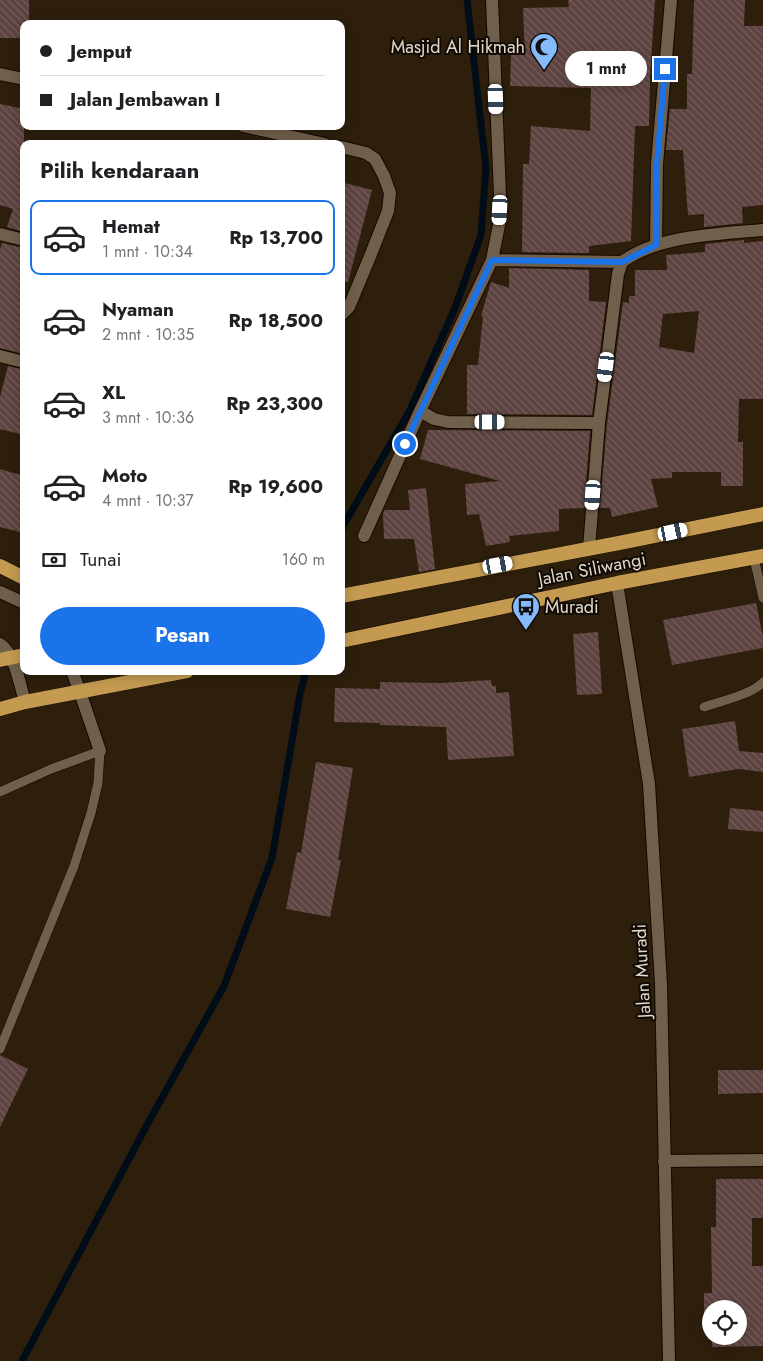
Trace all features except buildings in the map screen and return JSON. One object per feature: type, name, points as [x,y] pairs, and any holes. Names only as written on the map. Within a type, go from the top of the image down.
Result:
[{"type":"highway","name":"Jalan Siliwangi","points":[[345,595],[763,514]]},
{"type":"highway","name":"Jalan Siliwangi","points":[[345,640],[617,583],[759,557]]},
{"type":"highway","points":[[0,566],[20,576]]},
{"type":"highway","points":[[0,709],[25,702],[167,675]]},
{"type":"street","points":[[364,536],[420,411],[492,260],[499,225],[500,195],[492,0]]},
{"type":"street","points":[[656,245],[657,164],[671,0]]},
{"type":"street","points":[[0,74],[20,78]]},
{"type":"street","points":[[261,130],[307,140]]},
{"type":"street","points":[[345,148],[366,153],[374,159],[384,176],[390,193],[388,210],[349,307],[345,311]]},
{"type":"street","points":[[492,260],[622,262],[656,245],[671,241],[763,230]]},
{"type":"street","points":[[0,234],[20,239]]},
{"type":"street","points":[[589,548],[599,423],[618,274],[622,262]]},
{"type":"street","points":[[0,356],[20,361]]},
{"type":"street","points":[[420,411],[434,419],[448,422],[599,423]]},
{"type":"street","name":"Jalan Muradi","points":[[617,583],[649,784],[661,984],[669,1361]]},
{"type":"street","points":[[0,592],[20,601]]},
{"type":"street","points":[[0,644],[4,646],[12,657],[25,702]]},
{"type":"street","points":[[74,675],[100,751]]},
{"type":"street","points":[[664,1161],[763,1160]]},
{"type":"lane","points":[[759,557],[763,598]]},
{"type":"lane","points":[[704,707],[759,687],[763,682]]},
{"type":"lane","points":[[0,792],[51,769],[100,751],[98,783],[91,813],[74,866],[0,1049]]},
{"type":"waterway","points":[[345,523],[410,410],[455,308],[481,235],[486,168],[467,0]]},
{"type":"waterway","points":[[22,1361],[148,1123],[224,986],[272,858],[300,694],[305,675]]},
{"type":"place","name":"Masjid Al Hikmah","points":[[544,71]]},
{"type":"place","name":"Muradi","points":[[526,631]]},
{"type":"route","points":[[405,444],[492,260],[622,262],[656,245],[657,164],[665,69]]}]
